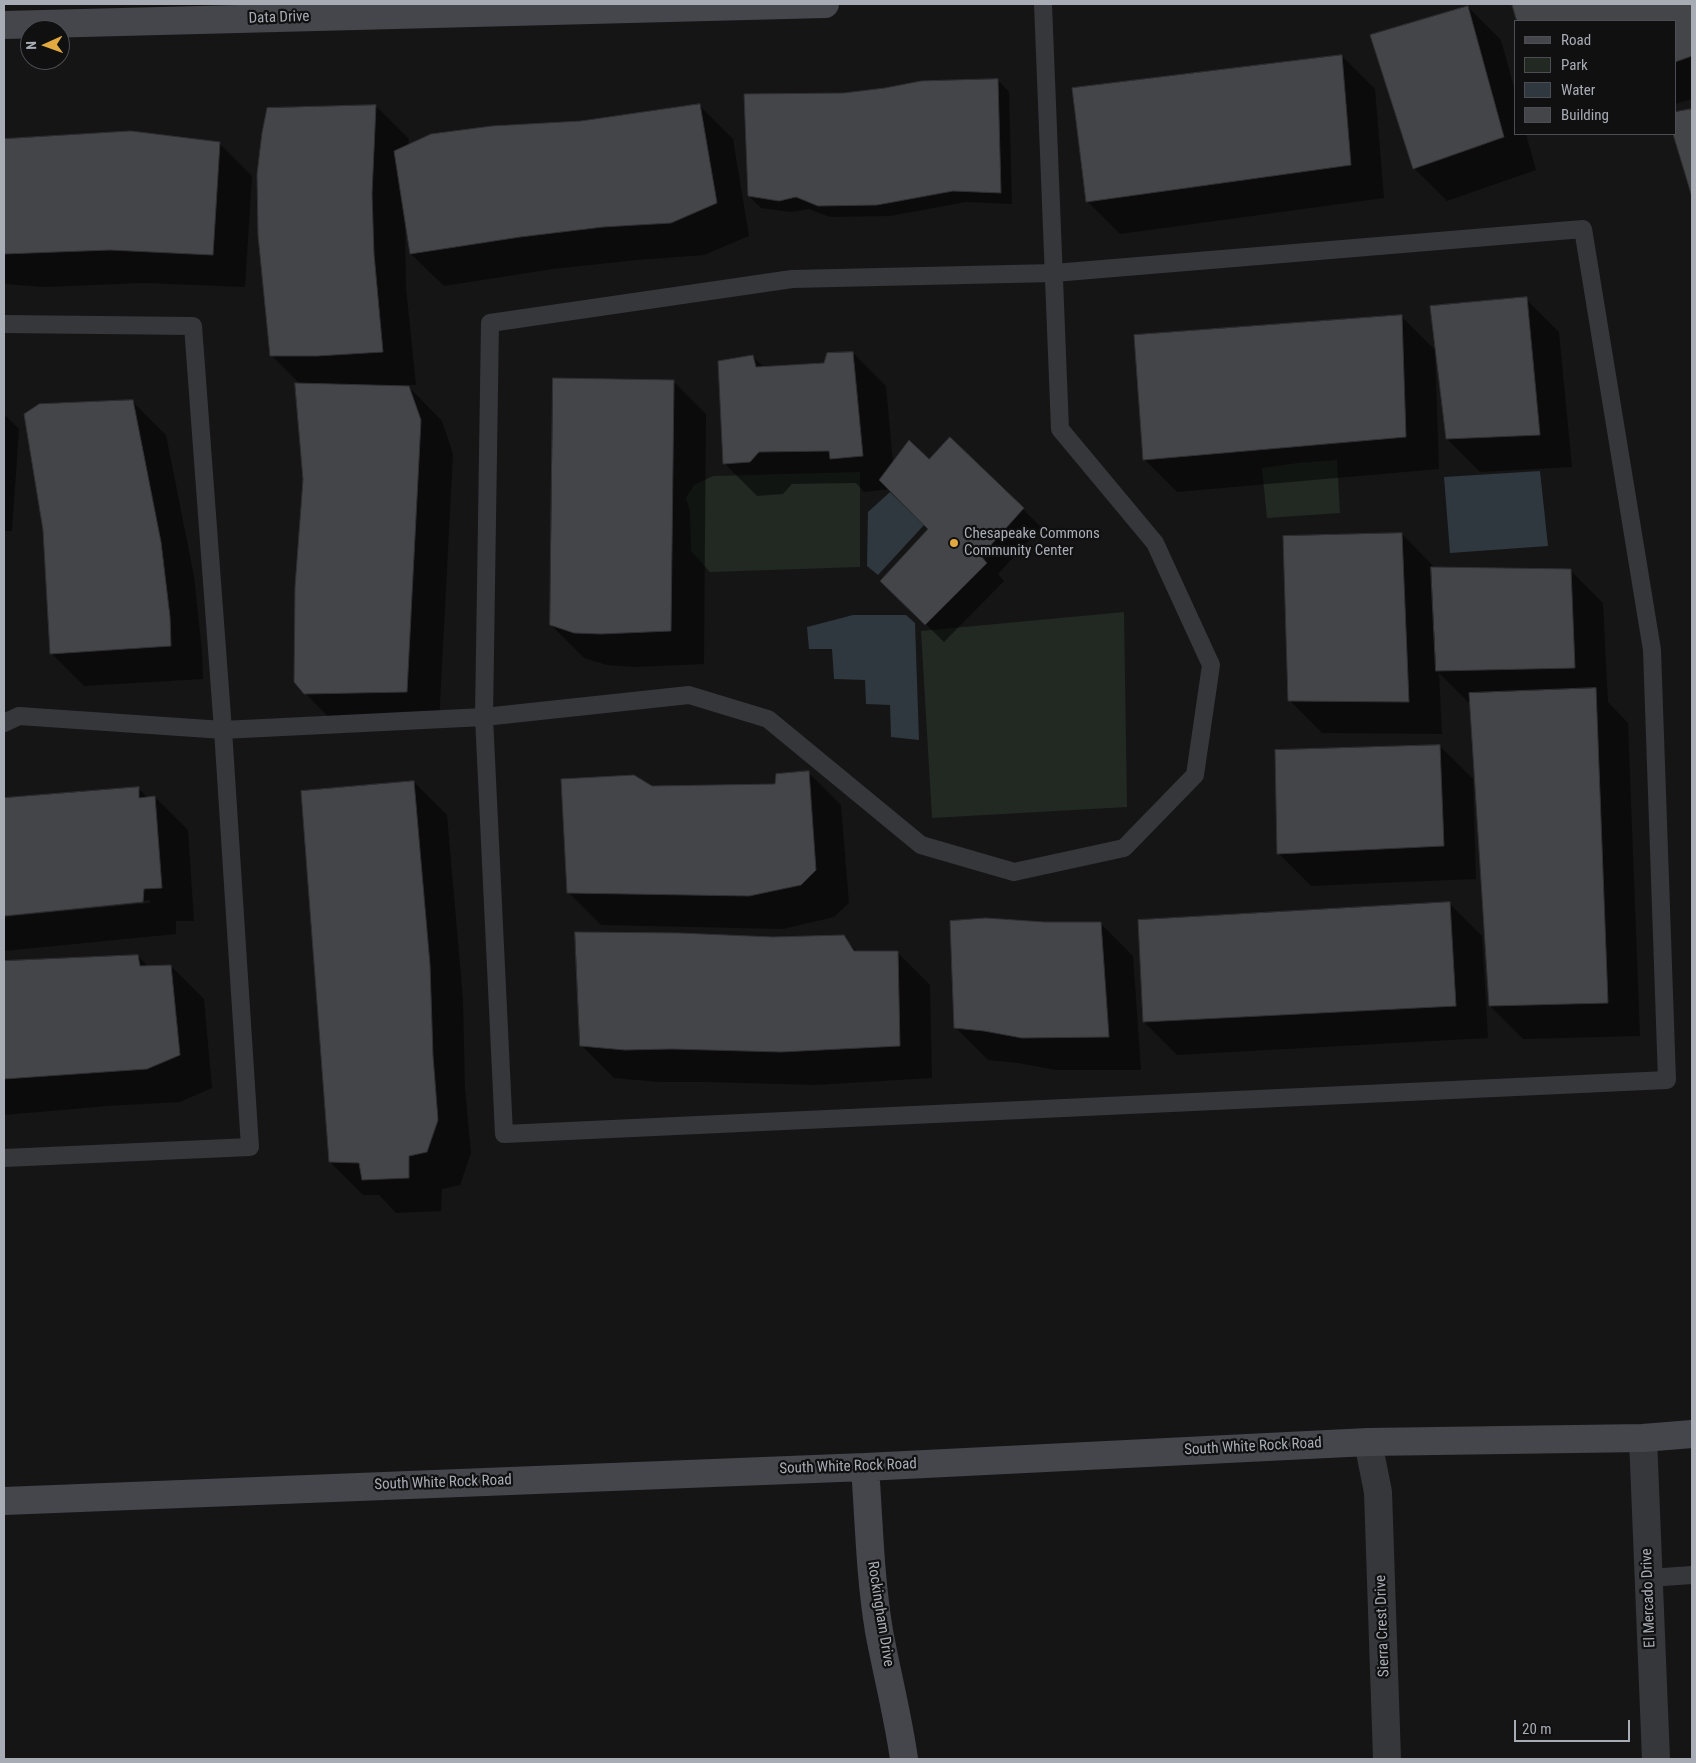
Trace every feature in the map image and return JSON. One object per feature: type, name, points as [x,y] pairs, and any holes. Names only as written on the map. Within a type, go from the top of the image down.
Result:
[{"type":"street","name":"Data Drive","points":[[4,25],[825,4]]},
{"type":"street","name":"South White Rock Road","points":[[4,1501],[865,1467],[1368,1442],[1643,1438],[1692,1434]]},
{"type":"street","name":"El Mercado Drive","points":[[1643,1438],[1656,1759]]},
{"type":"street","name":"Sierra Crest Drive","points":[[1368,1442],[1378,1492],[1387,1759]]},
{"type":"street","name":"Rockingham Drive","points":[[865,1467],[873,1584],[880,1632],[898,1716],[904,1759]]},
{"type":"lane","points":[[4,723],[19,716],[223,730],[484,717],[689,695],[768,719],[922,845],[1014,872],[1124,848],[1195,776],[1211,665],[1155,543],[1060,429],[1043,4]]},
{"type":"lane","points":[[1583,229],[1652,650],[1667,1080],[504,1134],[484,717],[490,324],[792,279],[1054,273],[1583,229]]},
{"type":"lane","points":[[4,324],[193,326],[223,730],[250,1147],[4,1158]]},
{"type":"lane","points":[[1649,1578],[1692,1574]]},
{"type":"green space","points":[[1337,460],[1340,513],[1267,518],[1262,468]]},
{"type":"green space","points":[[860,472],[860,567],[710,572],[691,551],[690,511],[686,498],[694,485],[713,476]]},
{"type":"green space","points":[[1124,612],[1127,807],[932,818],[921,631]]},
{"type":"water","points":[[1540,471],[1548,546],[1450,553],[1444,477]]},
{"type":"water","points":[[890,492],[924,525],[878,575],[867,566],[868,512]]},
{"type":"water","points":[[853,615],[906,615],[915,623],[919,740],[891,737],[890,705],[866,704],[865,680],[834,679],[832,649],[809,649],[807,627]]},
{"type":"building","points":[[1512,4],[1692,4],[1692,56],[1676,62],[1676,20],[1517,20]]},
{"type":"building","points":[[1468,6],[1504,137],[1413,169],[1370,35]]},
{"type":"building","points":[[1342,55],[1351,165],[1086,202],[1072,88]]},
{"type":"building","points":[[998,79],[1001,193],[953,191],[877,205],[818,206],[796,197],[779,201],[748,196],[744,94],[844,93],[921,81]]},
{"type":"building","points":[[700,104],[717,203],[671,223],[603,227],[520,237],[410,254],[394,151],[431,134],[492,126],[581,121]]},
{"type":"building","points":[[376,105],[372,194],[374,254],[383,352],[317,356],[270,356],[258,235],[257,174],[267,108]]},
{"type":"building","points":[[1692,109],[1692,197],[1673,135],[1676,135],[1676,112]]},
{"type":"building","points":[[131,131],[220,142],[213,255],[110,250],[4,254],[4,139]]},
{"type":"building","points":[[1527,297],[1540,435],[1446,439],[1430,306]]},
{"type":"building","points":[[1402,315],[1406,437],[1143,460],[1134,335]]},
{"type":"building","points":[[853,352],[863,456],[830,459],[829,451],[759,452],[750,462],[723,464],[718,361],[753,355],[756,367],[824,363],[827,353]]},
{"type":"building","points":[[553,378],[674,380],[671,631],[601,634],[574,633],[550,625]]},
{"type":"building","points":[[295,383],[409,386],[421,420],[407,692],[304,694],[294,682],[295,587],[303,480]]},
{"type":"building","points":[[133,400],[161,542],[170,617],[171,646],[50,654],[43,530],[24,414],[39,404]]},
{"type":"building","name":"Chesapeake Commons Community Center","points":[[950,437],[1024,508],[981,556],[987,563],[925,625],[880,581],[928,529],[879,480],[909,440],[929,459]]},
{"type":"building","points":[[1402,533],[1409,702],[1288,701],[1283,536]]},
{"type":"building","points":[[1431,567],[1571,569],[1575,668],[1436,671]]},
{"type":"building","points":[[1596,688],[1608,1003],[1489,1006],[1469,693]]},
{"type":"building","points":[[1440,745],[1444,846],[1277,854],[1275,750]]},
{"type":"building","points":[[809,771],[816,870],[801,885],[749,896],[567,893],[561,779],[634,775],[652,786],[775,784],[776,774]]},
{"type":"building","points":[[414,781],[430,965],[433,1056],[438,1120],[427,1152],[409,1156],[409,1178],[362,1180],[359,1163],[329,1162],[301,791]]},
{"type":"building","points":[[139,787],[139,798],[155,796],[162,888],[144,889],[143,902],[4,916],[4,798]]},
{"type":"building","points":[[1450,902],[1456,1006],[1143,1022],[1138,920]]},
{"type":"building","points":[[986,918],[1044,922],[1101,922],[1109,1037],[1022,1038],[954,1028],[950,921]]},
{"type":"building","points":[[575,932],[679,933],[773,937],[844,935],[854,951],[898,951],[900,1046],[781,1052],[672,1049],[625,1050],[580,1046]]},
{"type":"building","points":[[138,955],[140,966],[171,965],[180,1055],[147,1069],[4,1079],[4,961]]},
{"type":"place","name":"Chesapeake Commons Community Center","points":[[954,543]]}]
